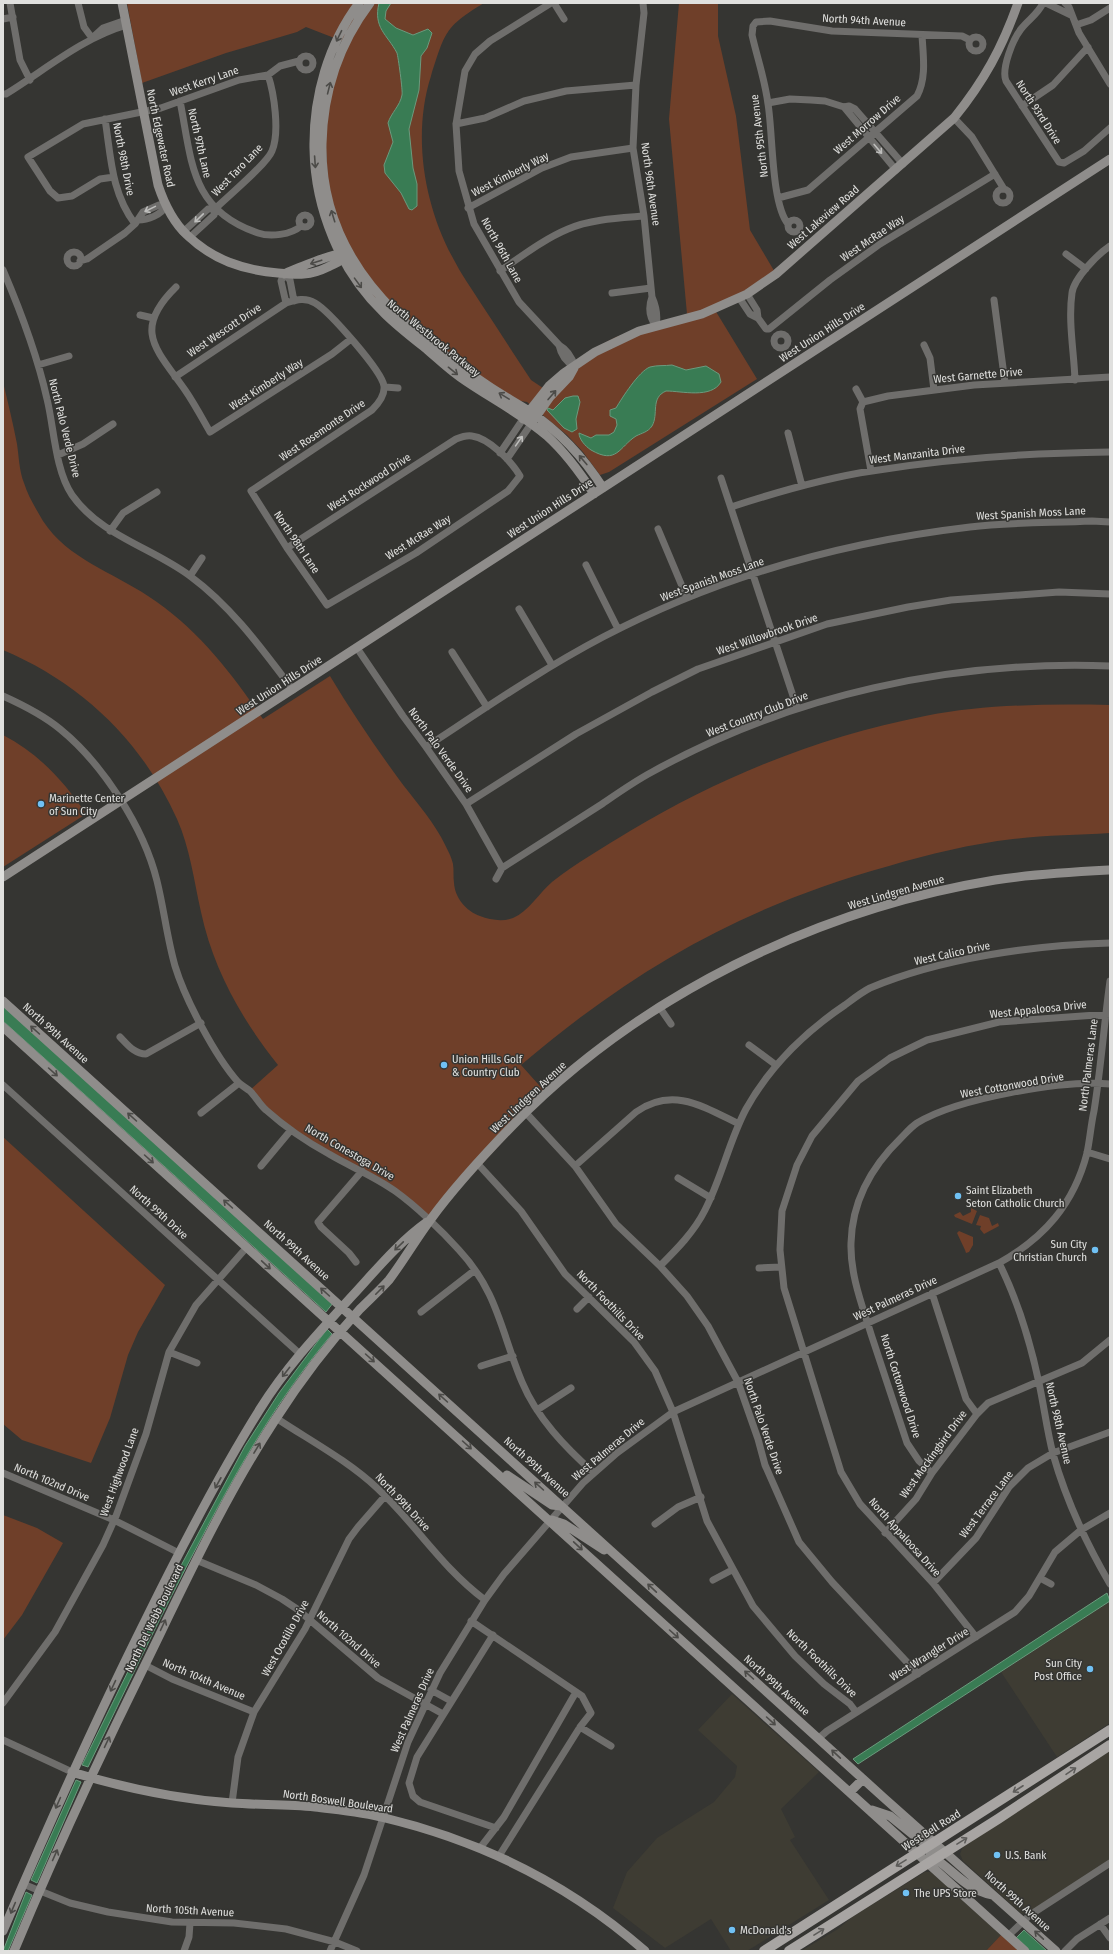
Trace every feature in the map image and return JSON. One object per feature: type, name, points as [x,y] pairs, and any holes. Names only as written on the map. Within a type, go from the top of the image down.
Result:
[{"type":"main road","name":"West Bell Road","points":[[764,1951],[1110,1730]]},
{"type":"main road","points":[[781,1940],[788,1951],[945,1852],[1110,1745]]},
{"type":"street","points":[[10,3],[20,60],[30,80]]},
{"type":"street","points":[[78,3],[84,27],[92,38]]},
{"type":"street","name":"North Edgewater Road","points":[[122,3],[158,186],[166,206],[186,235],[219,259],[238,267],[256,272],[284,274],[292,269],[343,255]]},
{"type":"street","name":"North Westbrook Parkway","points":[[359,3],[345,25],[331,53],[319,91],[315,116],[315,174],[327,225],[361,287],[383,313],[459,377],[523,419]]},
{"type":"street","name":"North Westbrook Parkway","points":[[370,3],[353,29],[340,56],[328,93],[324,117],[322,151],[325,182],[343,255],[390,309],[464,369],[532,417],[579,455],[603,488]]},
{"type":"street","name":"North 96th Lane","points":[[551,3],[490,41],[475,54],[465,71],[456,124],[459,171],[468,208],[481,237],[500,271],[519,302],[559,345],[560,352],[568,363],[575,367]]},
{"type":"street","points":[[554,3],[564,19]]},
{"type":"street","name":"North 96th Avenue","points":[[643,3],[644,13],[636,85],[633,148],[644,216],[652,297],[658,319],[656,326]]},
{"type":"street","name":"West Lakeview Road","points":[[507,459],[549,386],[564,373],[615,342],[656,326],[702,314],[743,296],[776,274],[900,167],[954,118],[974,93],[991,66],[1018,3]]},
{"type":"street","points":[[1065,3],[1069,7],[1076,25],[1110,84]]},
{"type":"street","points":[[1049,4],[1071,15]]},
{"type":"street","name":"North 93rd Drive","points":[[1049,4],[1020,30],[1003,70],[1006,81],[1059,162],[1062,163],[1084,151],[1110,128]]},
{"type":"street","points":[[1076,25],[1091,20],[1110,8]]},
{"type":"street","points":[[3,19],[13,17]]},
{"type":"street","name":"North 94th Avenue","points":[[756,22],[770,21],[832,31],[962,36],[970,40]]},
{"type":"street","points":[[3,94],[6,94],[30,80],[92,38],[126,22]]},
{"type":"street","name":"North 95th Avenue","points":[[756,22],[753,26],[752,34],[768,103],[778,198],[783,217],[788,224]]},
{"type":"street","name":"West Morrow Drive","points":[[778,198],[808,190],[917,96],[921,88],[924,71],[922,34]]},
{"type":"street","points":[[1022,106],[1053,85],[1088,47]]},
{"type":"street","name":"West Kerry Lane","points":[[114,177],[100,179],[72,196],[58,198],[50,192],[28,157],[83,124],[143,112],[240,80],[268,75],[280,66],[299,62]]},
{"type":"street","name":"West Taro Lane","points":[[186,235],[214,215],[216,208],[260,166],[272,151],[276,113],[274,96],[268,75]]},
{"type":"street","points":[[456,124],[485,118],[524,101],[566,91],[636,85]]},
{"type":"street","points":[[768,103],[790,98],[825,101],[844,107],[849,106],[855,109],[876,132],[900,167]]},
{"type":"street","name":"North 97th Lane","points":[[180,101],[191,164],[197,183],[208,202],[226,218],[244,228],[264,235],[296,230],[301,226]]},
{"type":"street","points":[[844,107],[869,138],[900,167]]},
{"type":"street","points":[[954,118],[972,136],[1004,188]]},
{"type":"street","name":"North 98th Drive","points":[[105,119],[114,177],[119,198],[126,213],[136,222]]},
{"type":"street","name":"West Kimberly Way","points":[[468,208],[542,168],[571,157],[633,148]]},
{"type":"street","name":"West Union Hills Drive","points":[[3,877],[1110,159]]},
{"type":"street","name":"West McRae Way","points":[[769,328],[830,280],[880,244],[995,174]]},
{"type":"street","points":[[80,261],[87,259],[108,245],[136,222],[143,212],[159,205],[166,206]]},
{"type":"street","points":[[500,271],[525,254],[569,228],[601,220],[644,216]]},
{"type":"street","points":[[1075,380],[1072,292],[1086,269],[1098,254],[1110,246]]},
{"type":"street","points":[[1066,254],[1086,269]]},
{"type":"street","name":"North Palo Verde Drive","points":[[3,270],[21,313],[38,365],[63,475],[70,493],[84,512],[110,531],[151,552],[190,576],[226,608],[250,634],[293,690]]},
{"type":"street","points":[[294,300],[290,280],[284,274],[281,281],[286,303],[304,298],[316,303],[351,339],[380,373],[384,387],[398,388]]},
{"type":"street","points":[[175,377],[153,341],[153,318],[161,301],[176,287]]},
{"type":"street","points":[[612,293],[651,288]]},
{"type":"street","points":[[743,296],[757,310],[758,318],[777,335]]},
{"type":"street","points":[[994,300],[1005,383]]},
{"type":"street","name":"West Wescott Drive","points":[[175,377],[286,303]]},
{"type":"street","points":[[140,315],[153,318]]},
{"type":"street","name":"West Kimberly Way","points":[[175,377],[186,391],[210,432],[332,354],[351,339]]},
{"type":"street","points":[[924,345],[930,358],[934,390]]},
{"type":"street","points":[[38,365],[69,356]]},
{"type":"street","name":"West Garnette Drive","points":[[863,402],[934,390],[1005,383],[1110,377]]},
{"type":"street","name":"West Rosemonte Drive","points":[[250,491],[372,410],[379,404],[384,387]]},
{"type":"street","points":[[856,389],[863,402],[860,409],[871,471]]},
{"type":"street","name":"North Westbrook Parkway","points":[[532,417],[547,436],[563,452],[594,494]]},
{"type":"street","name":"West Lakeview Road","points":[[500,453],[523,419],[532,417]]},
{"type":"street","points":[[58,454],[83,444],[113,424]]},
{"type":"street","points":[[788,433],[802,486]]},
{"type":"street","name":"West Rockwood Drive","points":[[287,548],[456,439],[465,436],[481,438],[500,453]]},
{"type":"street","name":"West Manzanita Drive","points":[[731,507],[802,486],[871,471],[962,459],[1031,453],[1110,452]]},
{"type":"street","points":[[500,453],[507,459]]},
{"type":"street","name":"West McRae Way","points":[[327,604],[416,553],[508,491],[516,483],[520,476],[514,465],[507,459]]},
{"type":"street","points":[[720,478],[731,507],[797,708]]},
{"type":"street","name":"North 98th Lane","points":[[250,491],[287,548],[327,604]]},
{"type":"street","points":[[110,531],[123,513],[157,492]]},
{"type":"street","name":"West Spanish Moss Lane","points":[[426,747],[552,665],[618,629],[687,598],[753,573],[867,543],[971,526],[1092,520],[1110,522]]},
{"type":"street","points":[[658,529],[687,598]]},
{"type":"street","points":[[190,576],[202,558]]},
{"type":"street","points":[[586,565],[618,629]]},
{"type":"street","name":"West Willowbrook Drive","points":[[466,804],[576,734],[652,692],[698,670],[827,624],[950,600],[1059,592],[1110,594]]},
{"type":"street","points":[[518,609],[552,665]]},
{"type":"street","name":"North Palo Verde Drive","points":[[357,648],[403,716],[466,804],[502,868]]},
{"type":"street","points":[[452,652],[487,707]]},
{"type":"street","name":"West Country Club Drive","points":[[496,879],[502,868],[651,772],[721,738],[797,708],[896,682],[979,670],[1067,664],[1110,666]]},
{"type":"street","name":"North Conestoga Drive","points":[[3,696],[24,705],[61,730],[102,773],[121,801],[147,852],[157,881],[176,967],[201,1023],[239,1083],[249,1091],[265,1109],[291,1130],[329,1154],[362,1171],[396,1192],[457,1248],[474,1270],[496,1307],[522,1383],[538,1410],[565,1447],[594,1473]]},
{"type":"street","name":"West Lindgren Avenue","points":[[353,1318],[386,1284],[421,1235],[429,1221],[477,1164],[526,1113],[590,1058],[660,1008],[737,964],[789,940],[869,910],[936,892],[996,880],[1062,872],[1110,870]]},
{"type":"street","name":"West Calico Drive","points":[[660,1266],[691,1232],[711,1198],[739,1124],[753,1098],[776,1065],[813,1028],[869,988],[927,968],[986,956],[1066,944],[1110,943]]},
{"type":"street","name":"North Palmeras Lane","points":[[1087,1152],[1108,1013],[1110,981]]},
{"type":"street","name":"North 99th Avenue","points":[[3,1001],[819,1738],[930,1845],[945,1852],[1056,1951]]},
{"type":"street","points":[[660,1008],[671,1024]]},
{"type":"street","name":"West Appaloosa Drive","points":[[803,1352],[784,1288],[780,1250],[782,1211],[797,1165],[812,1136],[858,1081],[890,1058],[927,1040],[999,1022],[1108,1013]]},
{"type":"street","points":[[120,1037],[132,1049],[146,1054],[201,1023]]},
{"type":"street","points":[[3,1027],[917,1853],[932,1860],[978,1892],[994,1896]]},
{"type":"street","points":[[749,1045],[776,1065]]},
{"type":"street","points":[[201,1113],[239,1083]]},
{"type":"street","name":"West Cottonwood Drive","points":[[868,1322],[852,1268],[851,1243],[854,1215],[862,1190],[887,1152],[916,1124],[950,1108],[985,1099],[1044,1088],[1098,1083],[1110,1084]]},
{"type":"street","name":"North 99th Drive","points":[[3,1085],[300,1354]]},
{"type":"street","points":[[575,1166],[636,1112],[659,1101],[678,1100],[696,1103],[739,1124]]},
{"type":"street","name":"North Palo Verde Drive","points":[[526,1113],[575,1166],[616,1224],[660,1266],[687,1296],[708,1326],[738,1382],[765,1465],[799,1542],[832,1582],[918,1674]]},
{"type":"street","points":[[261,1166],[291,1130]]},
{"type":"street","points":[[1087,1152],[1110,1159]]},
{"type":"street","name":"West Palmeras Drive","points":[[330,1951],[356,1896],[401,1762],[431,1690],[471,1621],[485,1600],[562,1506],[594,1473],[647,1430],[672,1412],[999,1263],[1018,1252],[1036,1239],[1065,1205],[1079,1178],[1087,1152]]},
{"type":"street","name":"North Foothills Drive","points":[[477,1164],[521,1211],[566,1274],[634,1342],[655,1371],[672,1412],[701,1498],[707,1521],[732,1570],[753,1606],[795,1656],[824,1684],[850,1704],[856,1712]]},
{"type":"street","points":[[356,1262],[321,1227],[318,1222],[362,1171]]},
{"type":"street","points":[[678,1178],[711,1198]]},
{"type":"street","name":"West Lindgren Avenue","points":[[342,1307],[395,1250],[416,1230],[429,1221]]},
{"type":"street","name":"West Highwood Lane","points":[[3,1703],[60,1624],[88,1573],[114,1520],[146,1434],[169,1352],[196,1305],[217,1279],[247,1247]]},
{"type":"street","name":"North 98th Avenue","points":[[999,1263],[1021,1314],[1039,1382],[1053,1454],[1068,1500],[1092,1554],[1110,1584]]},
{"type":"street","points":[[759,1268],[782,1267]]},
{"type":"street","points":[[421,1312],[474,1270]]},
{"type":"street","points":[[932,1293],[966,1399],[977,1414]]},
{"type":"street","points":[[576,1309],[589,1296]]},
{"type":"street","name":"North Del Webb Boulevard","points":[[3,1931],[72,1772],[179,1553],[260,1408],[300,1354],[342,1307]]},
{"type":"street","name":"North Del Webb Boulevard","points":[[14,1951],[39,1891],[90,1778],[196,1560],[243,1472],[276,1418],[353,1318]]},
{"type":"street","name":"North Cottonwood Drive","points":[[868,1322],[907,1443],[919,1461],[932,1473]]},
{"type":"street","name":"West Mockingbird Drive","points":[[885,1533],[916,1499],[932,1473],[977,1414],[994,1400],[1082,1363],[1110,1340]]},
{"type":"street","points":[[169,1352],[197,1363]]},
{"type":"street","name":"North Appaloosa Drive","points":[[803,1352],[820,1400],[841,1472],[860,1504],[885,1533],[933,1583],[976,1637]]},
{"type":"street","points":[[481,1366],[513,1356]]},
{"type":"street","points":[[538,1410],[571,1388]]},
{"type":"street","name":"North 99th Drive","points":[[276,1418],[365,1477],[385,1496],[453,1574],[485,1600]]},
{"type":"street","name":"West Terrace Lane","points":[[933,1583],[976,1538],[1009,1487],[1028,1468],[1053,1454],[1110,1432]]},
{"type":"street","points":[[484,1461],[552,1505],[557,1507],[562,1506]]},
{"type":"street","name":"North 102nd Drive","points":[[3,1473],[114,1520],[179,1553]]},
{"type":"street","name":"West Ocotillo Drive","points":[[232,1803],[238,1757],[254,1712],[309,1620],[349,1540],[358,1527],[385,1496]]},
{"type":"street","points":[[655,1524],[678,1507],[701,1498]]},
{"type":"street","name":"West Wrangler Drive","points":[[819,1738],[827,1730],[1015,1612],[1030,1596],[1055,1552],[1081,1530],[1110,1513]]},
{"type":"street","points":[[550,1520],[564,1524],[624,1562]]},
{"type":"street","name":"North 102nd Drive","points":[[196,1560],[269,1591],[297,1609],[378,1678],[425,1702],[443,1714]]},
{"type":"street","points":[[713,1580],[732,1570]]},
{"type":"street","points":[[1040,1578],[1051,1584]]},
{"type":"street","points":[[471,1621],[582,1696],[591,1712],[499,1856]]},
{"type":"street","points":[[493,1635],[450,1701],[417,1757],[409,1783],[413,1796],[420,1802],[496,1828]]},
{"type":"street","name":"North 104th Avenue","points":[[145,1665],[172,1679],[254,1712]]},
{"type":"street","points":[[431,1690],[450,1701]]},
{"type":"street","points":[[480,1848],[504,1817],[576,1692]]},
{"type":"street","points":[[580,1727],[611,1746]]},
{"type":"street","name":"North Boswell Boulevard","points":[[3,1740],[72,1772],[132,1789],[165,1795],[232,1803],[313,1807],[383,1817],[454,1838],[499,1856],[552,1884],[629,1937],[645,1951]]},
{"type":"street","points":[[850,1792],[863,1779]]},
{"type":"street","points":[[867,1809],[890,1816],[930,1845]]},
{"type":"street","points":[[932,1860],[1026,1951]]},
{"type":"street","points":[[1009,1936],[1023,1921],[1110,1863]]},
{"type":"street","name":"North 105th Avenue","points":[[23,1884],[70,1903],[108,1912],[144,1919],[190,1923],[234,1923],[286,1929],[335,1942],[357,1951]]},
{"type":"street","points":[[1065,1951],[1110,1918]]},
{"type":"street","points":[[184,1951],[189,1937],[190,1923]]},
{"type":"street","points":[[1100,1924],[1110,1938]]},
{"type":"shaded area","points":[[127,3],[484,3],[453,25],[443,40],[425,99],[422,122],[424,170],[435,217],[457,265],[531,380],[543,388],[593,349],[616,337],[687,314],[669,119],[679,3],[718,3],[718,36],[736,116],[750,230],[776,274],[715,310],[757,379],[609,472],[600,475],[583,452],[567,435],[527,402],[503,398],[427,346],[377,300],[362,283],[343,255],[330,216],[323,100],[331,67],[342,41],[306,27],[297,32],[226,53],[142,83]]},
{"type":"shaded area","points":[[379,3],[391,3],[386,11],[385,19],[396,28],[413,35],[428,29],[432,33],[427,48],[421,56],[419,90],[409,129],[413,168],[417,184],[417,206],[412,210],[409,209],[401,193],[385,173],[384,165],[393,142],[388,123],[399,103],[402,92],[397,53],[379,25]]},
{"type":"shaded area","points":[[672,365],[686,370],[706,366],[719,374],[721,382],[710,391],[688,393],[666,391],[661,394],[656,402],[655,416],[652,426],[649,430],[630,440],[617,453],[607,456],[600,454],[591,450],[581,440],[579,433],[591,438],[596,435],[609,435],[614,432],[617,425],[616,419],[610,416],[610,410],[616,408],[631,385],[650,367]]},
{"type":"shaded area","points":[[3,382],[17,444],[22,478],[35,507],[53,534],[91,564],[134,587],[182,622],[225,667],[263,719],[330,676],[380,753],[426,814],[441,837],[452,861],[455,889],[459,899],[470,911],[475,914],[488,919],[501,920],[513,918],[519,915],[547,886],[590,855],[665,811],[736,776],[772,761],[847,735],[925,716],[971,709],[1017,706],[1110,705],[1110,833],[1049,836],[997,841],[919,857],[836,882],[786,900],[693,944],[649,970],[606,999],[564,1030],[521,1065],[547,1094],[429,1221],[396,1192],[291,1130],[249,1091],[278,1065],[252,1030],[230,993],[221,974],[206,933],[185,841],[177,819],[163,791],[146,764],[127,740],[83,697],[58,679],[3,650]]},
{"type":"shaded area","points":[[578,396],[580,402],[576,419],[577,429],[572,432],[564,428],[547,410],[548,408],[553,410],[565,398]]},
{"type":"shaded area","name":"Marinette Center of Sun City","points":[[3,735],[28,750],[39,759],[69,790],[86,814],[3,867]]},
{"type":"shaded area","points":[[3,1004],[333,1303],[326,1312],[3,1021]]},
{"type":"shaded area","points":[[3,1137],[165,1285],[138,1332],[128,1355],[110,1418],[91,1463],[22,1440],[3,1424]]},
{"type":"shaded area","points":[[971,1208],[977,1211],[972,1224],[955,1217],[954,1215],[960,1212],[963,1216],[971,1212]]},
{"type":"shaded area","points":[[980,1215],[989,1218],[992,1226],[998,1223],[999,1226],[984,1234],[980,1229],[981,1226],[976,1225]]},
{"type":"shaded area","points":[[959,1231],[973,1237],[973,1245],[969,1252],[966,1253],[957,1233]]},
{"type":"shaded area","points":[[327,1329],[332,1334],[277,1407],[230,1485],[143,1653],[88,1767],[82,1765],[169,1588],[245,1446],[279,1393]]},
{"type":"shaded area","points":[[3,1515],[37,1528],[63,1543],[22,1615],[3,1640]]},
{"type":"shaded area","points":[[1107,1593],[1110,1601],[858,1764],[853,1759]]},
{"type":"shaded area","points":[[1110,1601],[1110,1723],[1057,1757],[1001,1672]]},
{"type":"shaded area","points":[[732,1694],[819,1772],[781,1809],[795,1837],[790,1840],[829,1900],[747,1951],[731,1951],[711,1919],[665,1948],[613,1908],[627,1872],[657,1838],[714,1802],[735,1777],[737,1766],[698,1730]]},
{"type":"shaded area","points":[[1110,1751],[1110,1859],[1031,1911],[1024,1914],[1021,1913],[963,1861],[960,1854],[962,1849],[964,1846]]},
{"type":"shaded area","points":[[76,1780],[81,1782],[37,1883],[31,1880]]},
{"type":"shaded area","points":[[925,1872],[931,1872],[1001,1935],[986,1951],[801,1951],[838,1929],[852,1917]]},
{"type":"shaded area","points":[[26,1892],[32,1895],[8,1951],[3,1951]]},
{"type":"shaded area","points":[[1024,1930],[1047,1951],[1030,1951],[1016,1938]]},
{"type":"shaded area","points":[[1001,1935],[1019,1951],[986,1951]]},
{"type":"place","name":"Marinette Center of Sun City","points":[[41,804]]},
{"type":"place","name":"Union Hills Golf & Country Club","points":[[444,1065]]},
{"type":"place","name":"Saint Elizabeth Seton Catholic Church","points":[[958,1196]]},
{"type":"place","name":"Sun City Christian Church","points":[[1095,1250]]},
{"type":"place","name":"Sun City Post Office","points":[[1090,1669]]},
{"type":"place","name":"U.S. Bank","points":[[997,1855]]},
{"type":"place","name":"The UPS Store","points":[[906,1893]]},
{"type":"place","name":"McDonald's","points":[[732,1930]]}]
